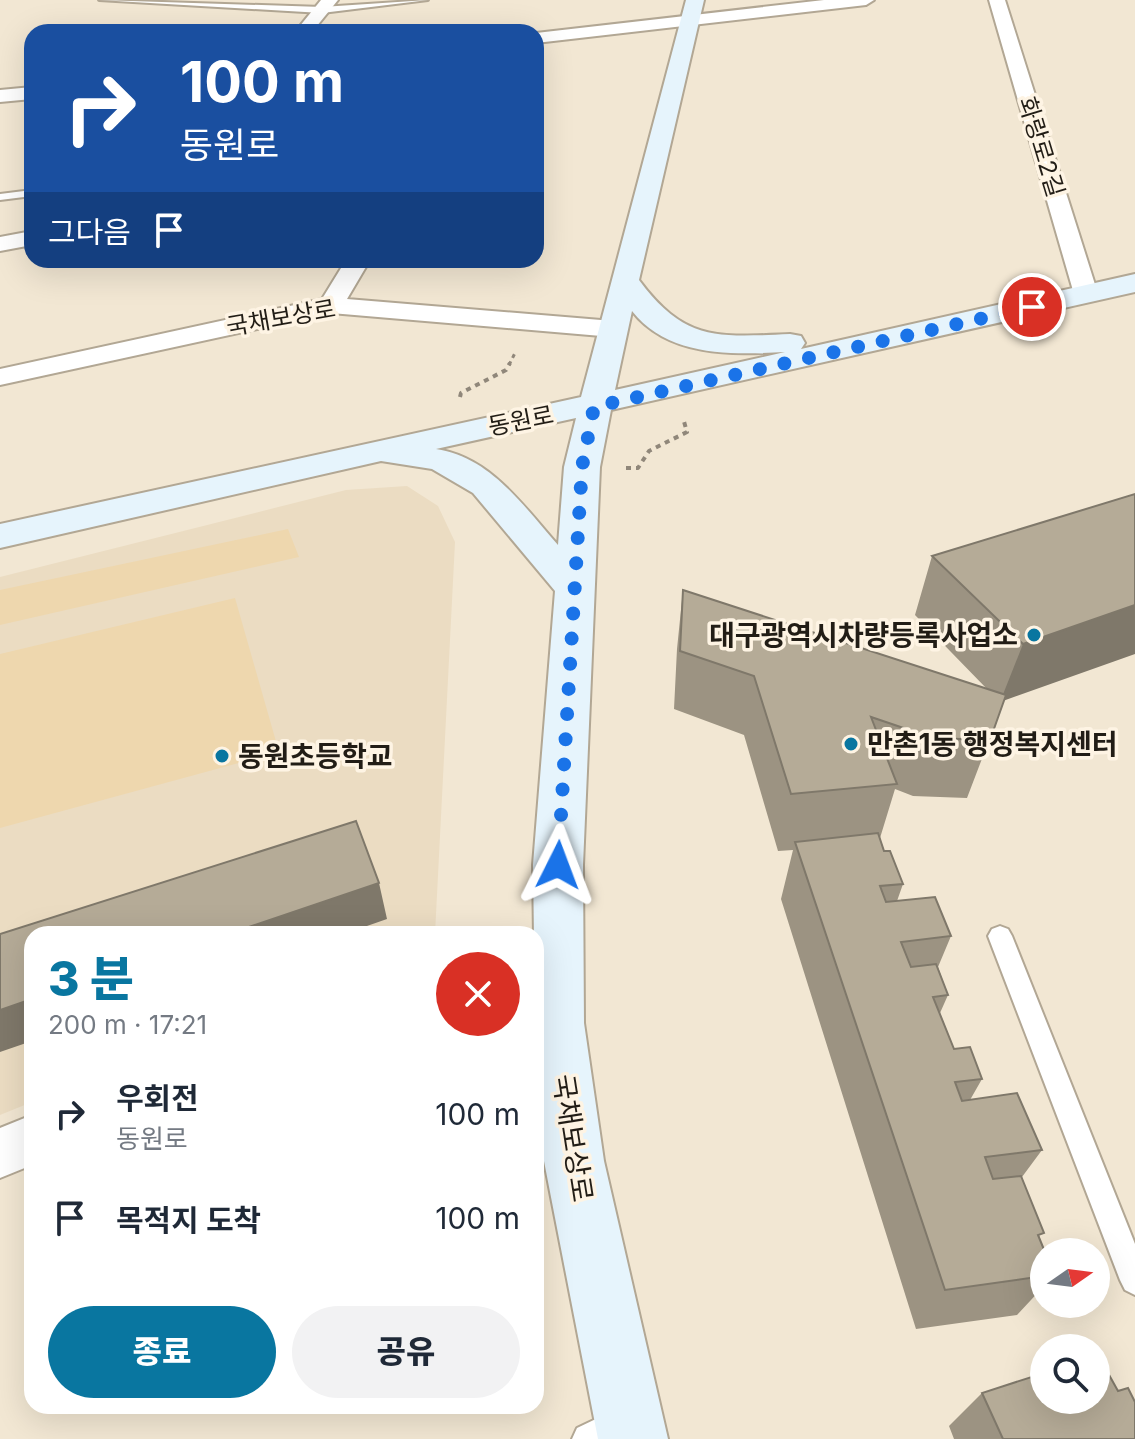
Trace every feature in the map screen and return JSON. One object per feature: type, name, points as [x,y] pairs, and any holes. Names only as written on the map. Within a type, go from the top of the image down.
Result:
[{"type":"main road","name":"국채보상로","points":[[616,1432],[574,1161],[547,941],[558,865],[582,467],[594,407],[693,10]]},
{"type":"main road","points":[[625,281],[659,323],[698,341],[744,345],[896,338]]},
{"type":"main road","name":"동원로","points":[[0,536],[354,455],[594,407],[1135,283]]},
{"type":"main road","points":[[354,455],[392,454],[441,460],[471,475],[508,507],[574,588]]},
{"type":"street","points":[[544,37],[693,10],[866,0]]},
{"type":"street","name":"화랑로2길","points":[[997,0],[1086,294]]},
{"type":"street","points":[[310,24],[326,5]]},
{"type":"street","points":[[0,96],[24,94]]},
{"type":"street","points":[[0,244],[24,240]]},
{"type":"street","points":[[331,305],[353,268]]},
{"type":"street","name":"국채보상로","points":[[0,377],[331,305],[613,329]]},
{"type":"street","points":[[0,1153],[24,1143]]},
{"type":"lane","points":[[103,0],[326,5],[424,0]]},
{"type":"lane","points":[[0,197],[24,194]]},
{"type":"lane","points":[[1000,936],[1135,1280]]},
{"type":"shaded area","name":"동원초등학교","points":[[407,486],[438,506],[455,542],[435,926],[24,926],[24,1105],[0,1115],[0,577],[346,490]]},
{"type":"shaded area","points":[[288,529],[299,557],[0,625],[0,590]]},
{"type":"shaded area","points":[[235,598],[279,752],[0,828],[0,654]]},
{"type":"building","points":[[1135,494],[1135,605],[1023,644],[932,556]]},
{"type":"building","points":[[683,590],[1006,695],[990,740],[933,738],[871,717],[897,784],[791,794],[754,676],[680,651]]},
{"type":"building","points":[[356,821],[379,883],[252,926],[25,926]]},
{"type":"building","points":[[878,833],[884,851],[890,851],[903,884],[880,886],[886,902],[935,897],[951,936],[901,942],[911,967],[936,964],[948,995],[933,997],[954,1049],[970,1047],[982,1079],[955,1082],[962,1101],[1017,1093],[1042,1150],[985,1157],[993,1179],[1021,1176],[1044,1233],[1038,1235],[1039,1238],[1030,1238],[1030,1278],[945,1290],[795,842]]},
{"type":"building","points":[[24,926],[24,1002],[0,1010],[0,934]]},
{"type":"building","points":[[1110,1377],[1118,1391],[1128,1388],[1135,1402],[1135,1439],[1003,1439],[982,1393],[1030,1378],[1030,1414],[1110,1414]]},
{"type":"place","name":"대구광역시차량등록사업소","points":[[1034,635]]},
{"type":"place","name":"만촌1동 행정복지센터","points":[[851,744]]},
{"type":"place","name":"동원초등학교","points":[[222,756]]},
{"type":"route","points":[[558,865],[582,467],[594,407],[1032,307]]}]
